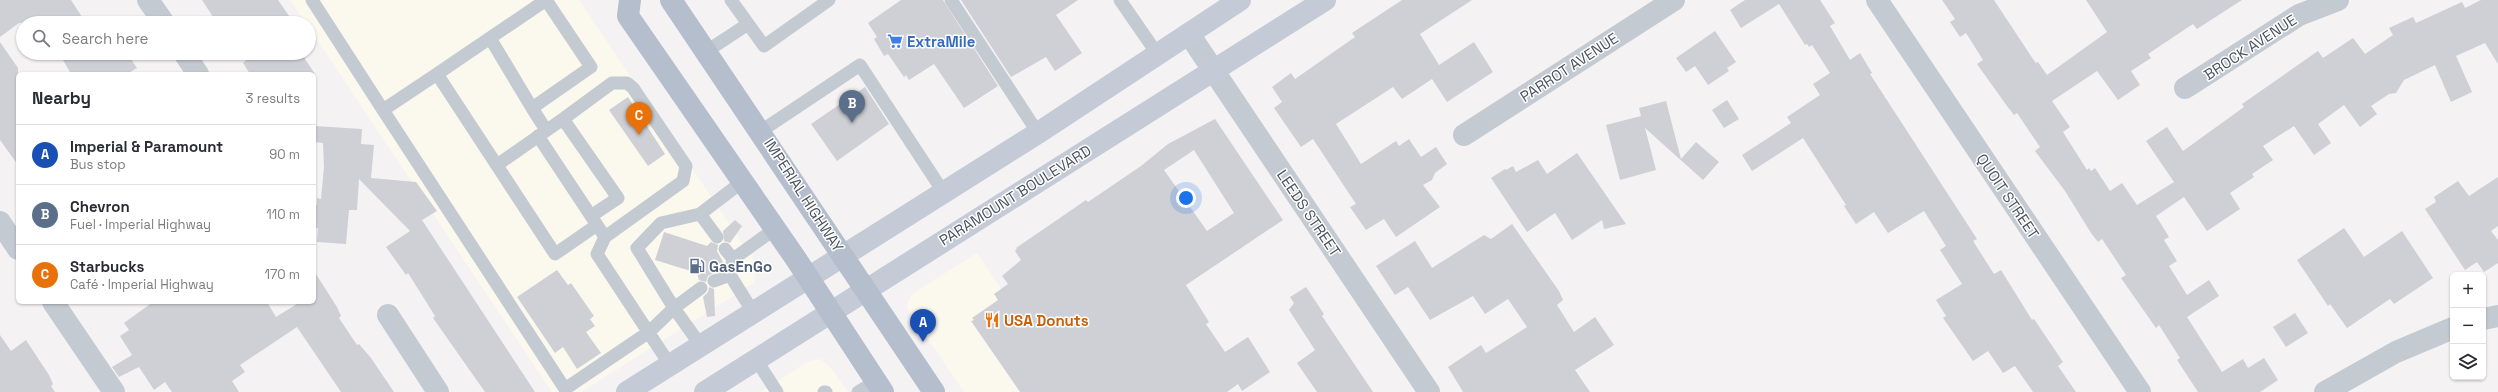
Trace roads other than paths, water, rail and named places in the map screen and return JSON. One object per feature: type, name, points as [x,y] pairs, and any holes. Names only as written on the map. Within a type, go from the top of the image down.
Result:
[{"type":"main road","points":[[630,0],[628,16],[808,278],[831,313],[873,388]]},
{"type":"main road","name":"IMPERIAL HIGHWAY","points":[[671,0],[761,131],[934,392]]},
{"type":"main road","points":[[627,392],[1038,133],[1240,0]]},
{"type":"main road","name":"PARAMOUNT BOULEVARD","points":[[705,392],[755,358],[831,313],[942,240],[1214,72],[1325,0]]},
{"type":"street","points":[[148,0],[159,16]]},
{"type":"street","name":"PARROT AVENUE","points":[[1464,135],[1674,0]]},
{"type":"street","name":"QUOIT STREET","points":[[1878,0],[2140,392]]},
{"type":"street","name":"BROCK AVENUE","points":[[2185,88],[2299,15],[2338,0]]},
{"type":"street","name":"LEEDS STREET","points":[[1189,34],[1429,392]]},
{"type":"street","points":[[189,60],[197,72]]},
{"type":"street","points":[[0,222],[16,246]]},
{"type":"street","points":[[60,304],[114,392]]},
{"type":"street","points":[[388,314],[438,392]]},
{"type":"street","points":[[2486,319],[2498,316]]},
{"type":"street","points":[[2325,392],[2396,352],[2450,329]]},
{"type":"lane","points":[[312,0],[566,391],[649,332],[674,308],[701,288]]},
{"type":"lane","points":[[383,110],[546,0],[591,67],[532,108]]},
{"type":"lane","points":[[732,0],[764,46],[829,0]]},
{"type":"lane","points":[[951,0],[1038,133]]},
{"type":"lane","points":[[1120,0],[1158,55]]},
{"type":"lane","points":[[706,51],[748,24]]},
{"type":"lane","points":[[490,38],[532,108],[542,133],[604,237]]},
{"type":"lane","points":[[761,131],[860,65],[944,193]]},
{"type":"lane","points":[[437,74],[555,254],[618,198],[563,119]]},
{"type":"lane","points":[[497,164],[563,119],[612,83],[627,83],[633,88],[686,166],[683,181],[604,237],[598,254],[670,365]]},
{"type":"lane","points":[[701,346],[674,308],[637,248],[661,223],[700,214],[742,182]]},
{"type":"lane","points":[[700,214],[717,237]]},
{"type":"lane","points":[[753,312],[730,275],[733,259],[775,229]]},
{"type":"lane","points":[[725,249],[733,259]]},
{"type":"lane","points":[[714,281],[730,275]]},
{"type":"lane","points":[[755,358],[777,392]]},
{"type":"place","name":"ExtraMile","points":[[895,41]]},
{"type":"place","name":"Chevron","points":[[852,123]]},
{"type":"place","name":"Starbucks","points":[[639,135]]},
{"type":"place","name":"GasEnGo","points":[[697,266]]},
{"type":"place","name":"USA Donuts","points":[[992,320]]},
{"type":"place","name":"Imperial & Paramount","points":[[923,342]]}]
